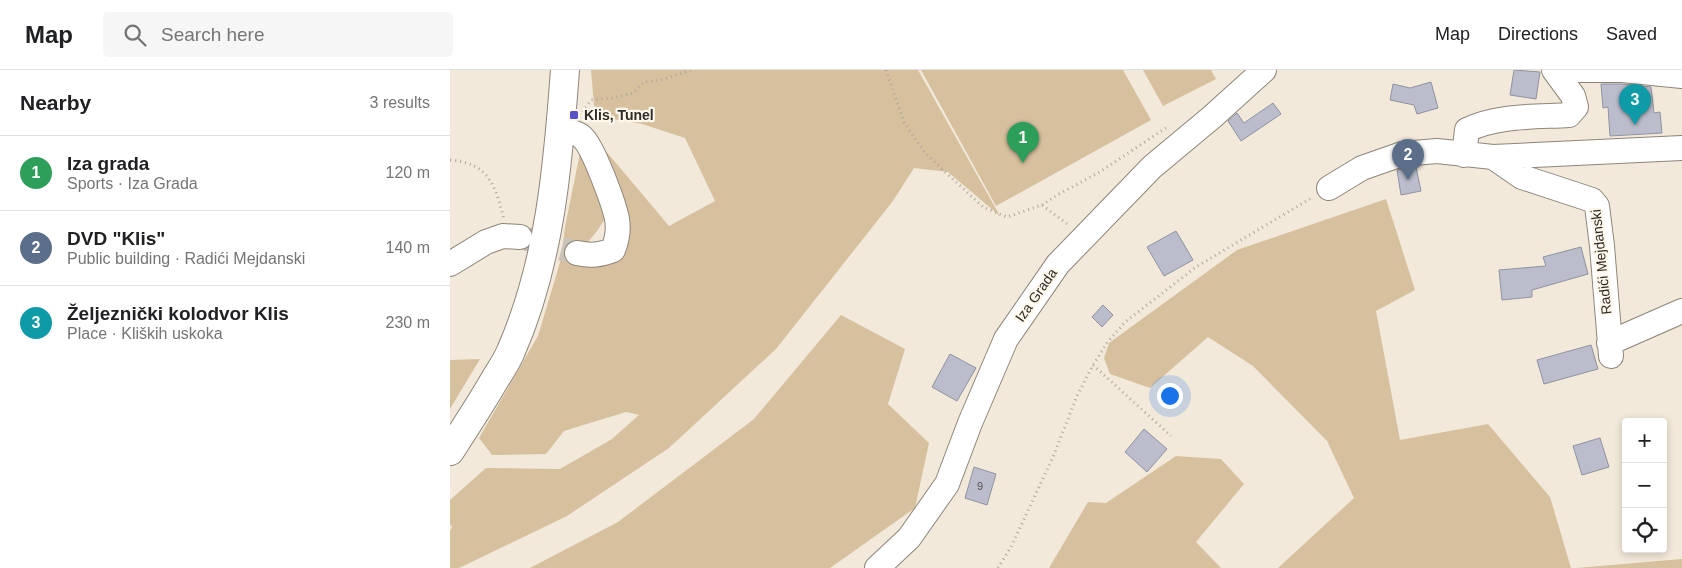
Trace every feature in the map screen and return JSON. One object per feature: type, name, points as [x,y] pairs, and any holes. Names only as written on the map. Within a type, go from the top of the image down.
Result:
[{"type":"main road","points":[[450,451],[511,352],[529,303],[541,260],[567,131],[565,70]]},
{"type":"street","name":"Iza Grada","points":[[877,568],[909,538],[947,484],[970,423],[1006,339],[1058,264],[1152,167],[1212,118],[1264,70]]},
{"type":"street","points":[[1555,70],[1622,70],[1682,76]]},
{"type":"street","points":[[1464,155],[1468,130],[1480,124],[1511,119],[1569,115],[1576,107],[1575,102],[1555,70]]},
{"type":"street","points":[[567,131],[582,136],[591,148],[611,197],[618,220],[617,239],[613,250],[601,255],[591,256],[577,252]]},
{"type":"street","points":[[1329,188],[1362,168],[1402,154],[1437,151],[1493,158],[1682,148]]},
{"type":"street","name":"Radići Mejdanski","points":[[1493,158],[1522,177],[1592,200],[1597,206],[1610,349],[1682,311]]},
{"type":"street","points":[[450,264],[486,242],[512,237]]},
{"type":"path","points":[[567,131],[591,100],[613,98],[633,93],[644,82],[661,80],[691,70]]},
{"type":"path","points":[[886,70],[904,122],[925,153],[983,207],[1007,216],[1042,205],[1098,173],[1173,124]]},
{"type":"path","points":[[450,160],[465,161],[481,170],[496,188],[506,227],[512,237]]},
{"type":"path","points":[[998,568],[1011,547],[1053,457],[1077,396],[1093,365],[1107,343],[1125,322],[1196,267],[1329,188]]},
{"type":"path","points":[[1042,205],[1084,237]]},
{"type":"path","points":[[1093,365],[1172,436]]},
{"type":"shaded area","points":[[591,70],[918,70],[1000,216],[948,172],[914,168],[893,201],[776,349],[669,448],[567,516],[459,568],[450,568],[450,531],[452,527],[450,524],[450,500],[486,468],[560,469],[612,439],[639,415],[626,412],[564,431],[546,454],[492,455],[479,438],[538,336],[561,259],[565,227],[580,153],[609,213],[577,256],[616,251],[630,235],[605,150],[669,226],[715,201],[685,138],[642,124],[595,116]]},
{"type":"shaded area","points":[[921,70],[1123,70],[1151,120],[996,206]]},
{"type":"shaded area","points":[[1143,70],[1211,70],[1216,79],[1163,106]]},
{"type":"shaded area","points":[[1386,199],[1415,290],[1376,311],[1400,440],[1488,424],[1550,497],[1571,568],[1278,568],[1354,498],[1327,441],[1253,366],[1208,337],[1150,388],[1110,374],[1104,358],[1109,343],[1237,250]]},
{"type":"shaded area","points":[[841,315],[905,349],[888,404],[929,443],[915,508],[830,568],[530,568],[618,522],[754,419]]},
{"type":"shaded area","points":[[480,359],[450,409],[450,360]]},
{"type":"shaded area","points":[[1176,456],[1221,459],[1244,484],[1196,542],[1221,568],[1049,568],[1088,502],[1106,503]]},
{"type":"shaded area","points":[[1682,559],[1682,568],[1576,568]]},
{"type":"building","points":[[1514,70],[1540,72],[1536,99],[1510,95]]},
{"type":"building","points":[[1431,82],[1438,108],[1417,114],[1414,105],[1390,100],[1393,84],[1410,88]]},
{"type":"building","points":[[1601,84],[1651,87],[1654,113],[1660,112],[1662,133],[1610,136],[1608,107],[1603,108]]},
{"type":"building","points":[[1273,103],[1281,114],[1241,141],[1228,121],[1237,113],[1244,123]]},
{"type":"building","points":[[1416,167],[1421,191],[1401,195],[1397,170]]},
{"type":"building","points":[[1176,231],[1193,260],[1164,276],[1147,247]]},
{"type":"building","points":[[1581,247],[1588,274],[1532,290],[1532,297],[1502,300],[1499,270],[1546,266],[1543,257]]},
{"type":"building","points":[[1103,305],[1113,315],[1102,327],[1092,317]]},
{"type":"building","points":[[1591,345],[1598,369],[1544,384],[1537,360]]},
{"type":"building","points":[[950,354],[976,368],[957,401],[932,387]]},
{"type":"building","points":[[1144,429],[1167,449],[1147,472],[1125,452]]},
{"type":"building","points":[[1600,438],[1609,467],[1582,475],[1573,446]]},
{"type":"building","points":[[974,467],[996,474],[987,505],[965,498]]},
{"type":"tunnel","points":[[527,239],[577,253]]},
{"type":"place","name":"Klis, Tunel","points":[[574,115]]},
{"type":"place","name":"Željeznički kolodvor Klis","points":[[1635,125]]},
{"type":"place","name":"Iza grada","points":[[1023,163]]},
{"type":"place","name":"DVD \"Klis\"","points":[[1408,180]]}]
